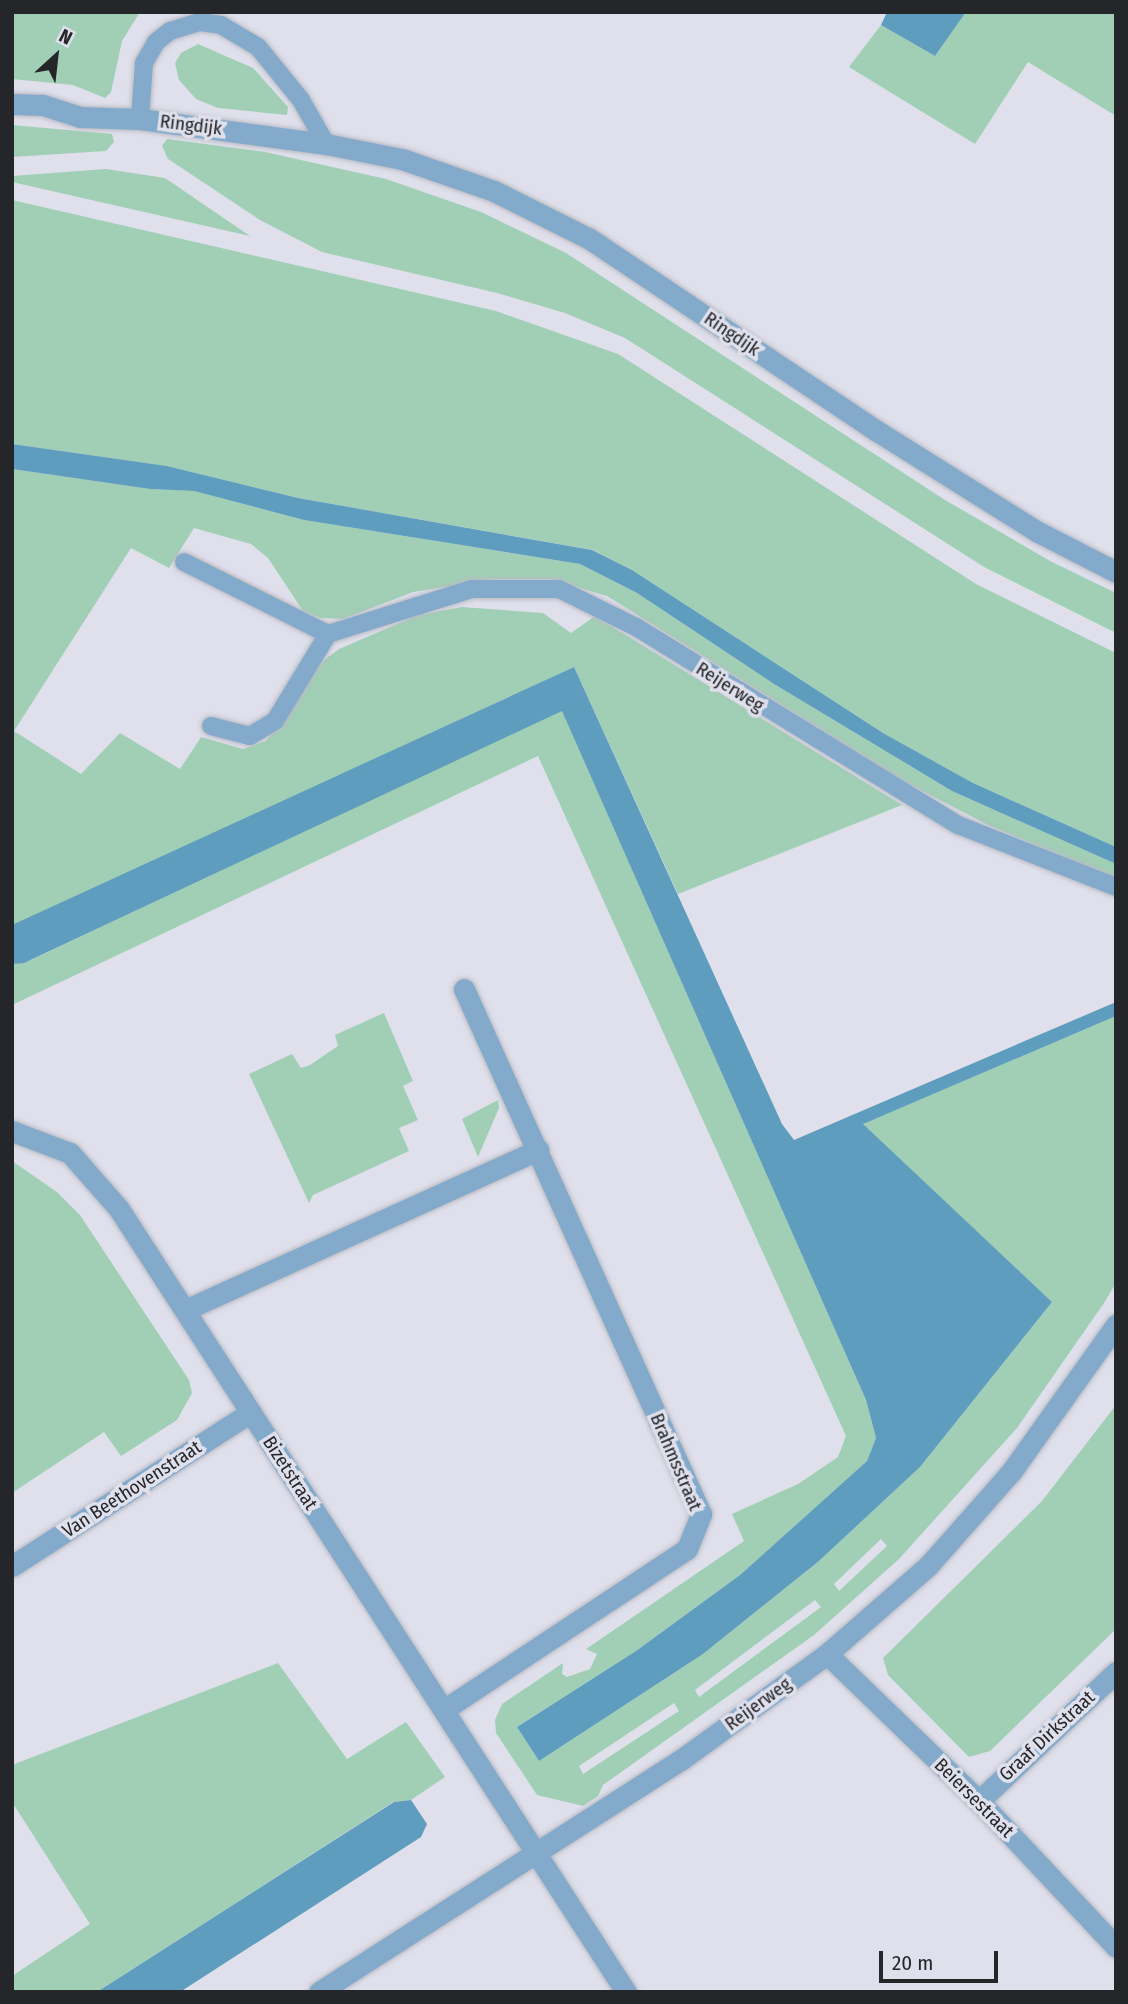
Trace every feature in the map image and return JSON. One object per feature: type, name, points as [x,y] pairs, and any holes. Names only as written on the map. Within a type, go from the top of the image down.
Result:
[{"type":"street","name":"Ringdijk","points":[[12,104],[43,105],[80,117],[140,119],[326,144],[402,159],[494,191],[590,239],[877,431],[1038,531],[1116,572]]},
{"type":"street","name":"Brahmsstraat","points":[[445,1709],[687,1549],[701,1514],[464,989]]},
{"type":"street","name":"Bizetstraat","points":[[12,1132],[70,1153],[118,1209],[445,1709],[626,1992]]},
{"type":"street","points":[[185,1310],[538,1150]]},
{"type":"street","name":"Reijerweg","points":[[320,1992],[535,1851],[682,1759],[827,1654],[928,1566],[1011,1472],[1116,1325]]},
{"type":"street","name":"Van Beethovenstraat","points":[[12,1566],[251,1412]]},
{"type":"street","name":"Beiersestraat","points":[[827,1654],[979,1801],[1116,1947]]},
{"type":"street","name":"Graaf Dirkstraat","points":[[979,1801],[1116,1672]]},
{"type":"lane","name":"Ringdijk","points":[[140,119],[144,63],[156,42],[170,31],[200,22],[221,25],[258,47],[301,100],[326,144]]},
{"type":"lane","points":[[184,562],[328,634],[275,721],[250,736],[211,726]]},
{"type":"lane","name":"Reijerweg","points":[[328,634],[472,589],[559,589],[636,627],[958,825],[1116,887]]},
{"type":"green space","points":[[12,12],[140,12],[122,41],[111,92],[105,98],[73,85],[12,79]]},
{"type":"green space","points":[[966,12],[1116,12],[1116,116],[1028,62],[975,144],[849,67],[881,25],[935,56]]},
{"type":"green space","points":[[198,44],[253,68],[288,107],[287,115],[218,108],[196,99],[179,80],[175,63],[181,53]]},
{"type":"green space","points":[[12,125],[112,134],[114,142],[106,151],[12,157]]},
{"type":"green space","points":[[167,139],[265,152],[386,179],[481,212],[566,253],[945,500],[1052,562],[1116,593],[1116,633],[984,567],[625,338],[565,313],[497,293],[322,252],[260,220],[168,159],[162,146]]},
{"type":"green space","points":[[106,169],[165,178],[250,236],[12,182],[12,176]]},
{"type":"green space","points":[[12,200],[496,311],[618,354],[976,584],[1116,653],[1116,847],[973,783],[883,733],[632,570],[593,550],[298,498],[167,466],[12,444]]},
{"type":"green space","points":[[12,469],[150,489],[194,491],[304,520],[580,564],[637,593],[774,684],[952,791],[1116,864],[1116,879],[988,825],[905,782],[607,596],[549,579],[496,579],[413,592],[343,619],[320,618],[303,611],[268,558],[251,544],[194,528],[169,568],[131,548],[14,731],[81,774],[120,733],[180,769],[201,737],[243,749],[266,741],[324,660],[339,649],[418,615],[462,607],[543,613],[571,633],[595,616],[902,805],[678,894],[574,667],[13,926]]},
{"type":"green space","points":[[562,710],[866,1400],[876,1438],[867,1461],[740,1575],[636,1651],[517,1727],[539,1761],[703,1654],[819,1561],[920,1467],[1052,1302],[862,1124],[1116,1016],[1116,1283],[1017,1428],[899,1559],[814,1635],[603,1785],[598,1796],[583,1806],[537,1795],[496,1733],[495,1720],[502,1704],[563,1663],[562,1674],[567,1677],[590,1669],[597,1654],[586,1649],[744,1541],[732,1514],[798,1484],[838,1457],[846,1436],[538,756],[12,1005],[12,964],[31,960]],"holes":[[[881,1539],[887,1546],[839,1591],[834,1584]],[[815,1600],[821,1607],[699,1697],[695,1690]],[[674,1703],[679,1711],[583,1774],[579,1766]]]},
{"type":"green space","points":[[384,1013],[413,1081],[403,1086],[418,1120],[399,1128],[409,1151],[313,1195],[309,1203],[249,1074],[292,1054],[301,1068],[310,1065],[338,1046],[335,1035]]},
{"type":"green space","points":[[498,1100],[499,1108],[478,1157],[462,1119]]},
{"type":"green space","points":[[12,1161],[57,1192],[80,1215],[189,1380],[192,1393],[177,1420],[121,1456],[104,1432],[12,1493]]},
{"type":"green space","points":[[1116,1405],[1116,1629],[990,1751],[969,1757],[888,1675],[883,1658],[1042,1501]]},
{"type":"green space","points":[[278,1663],[347,1759],[406,1722],[445,1777],[411,1800],[393,1802],[97,1992],[12,1992],[12,1976],[90,1924],[12,1802],[12,1765]]},
{"type":"water","points":[[887,12],[966,12],[935,56],[881,25]]},
{"type":"water","points":[[12,444],[167,466],[298,498],[592,550],[632,570],[883,733],[973,783],[1116,847],[1116,864],[952,791],[774,684],[637,593],[580,564],[304,520],[194,491],[150,489],[12,469]]},
{"type":"water","points":[[574,667],[782,1124],[794,1140],[1116,1002],[1116,1016],[863,1124],[1052,1302],[920,1467],[819,1561],[703,1654],[539,1761],[517,1727],[636,1651],[740,1575],[867,1461],[876,1438],[866,1400],[562,711],[24,963],[12,964],[12,925]]},
{"type":"water","points":[[411,1800],[427,1824],[421,1837],[180,1992],[97,1992],[394,1802]]}]
